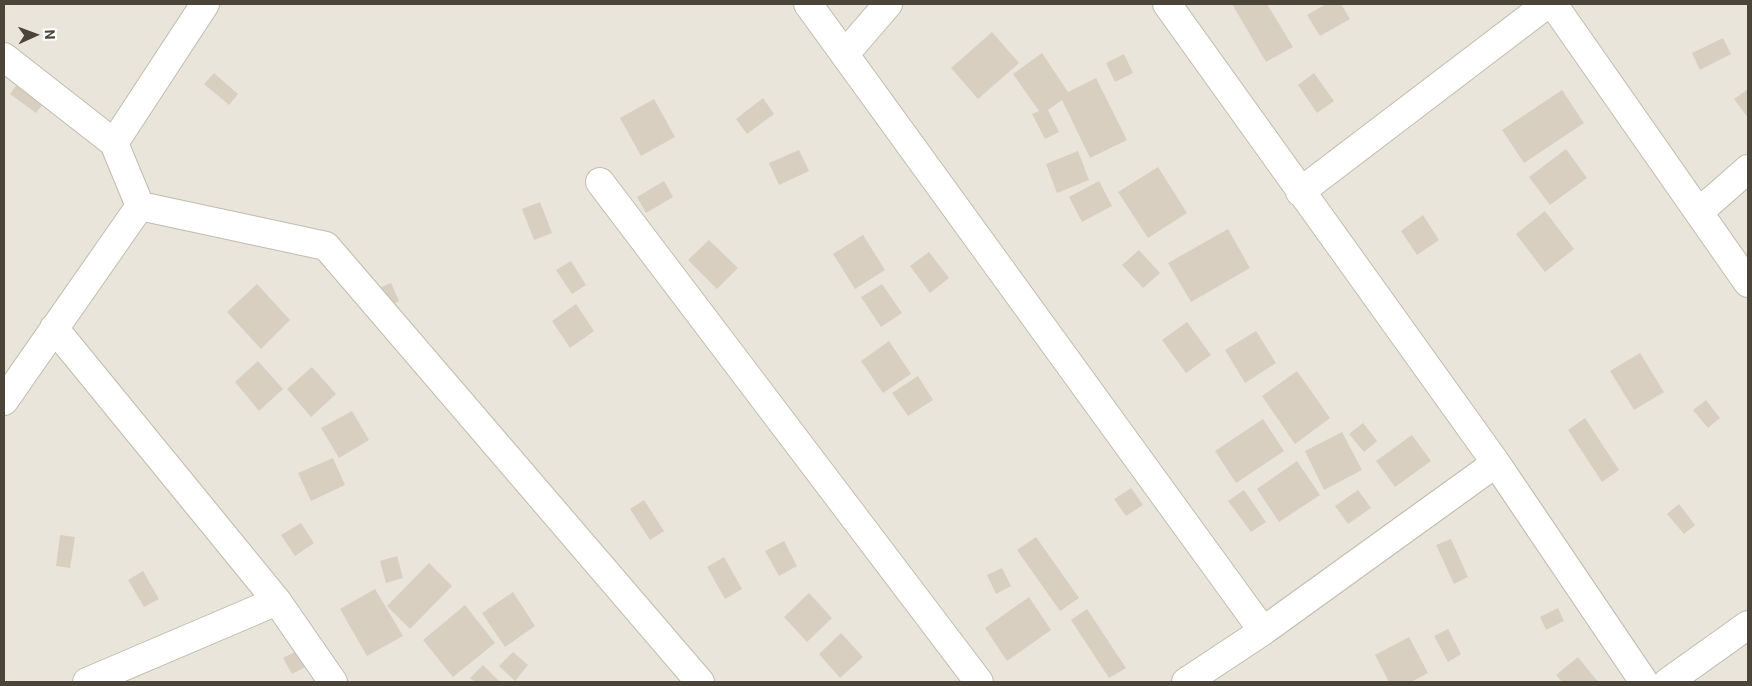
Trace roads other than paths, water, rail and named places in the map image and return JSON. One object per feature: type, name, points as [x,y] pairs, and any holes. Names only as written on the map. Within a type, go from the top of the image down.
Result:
[{"type":"street","points":[[114,144],[205,4]]},
{"type":"street","points":[[808,4],[1263,630]]},
{"type":"street","points":[[845,54],[888,4]]},
{"type":"street","points":[[1167,4],[1496,463],[1644,682]]},
{"type":"street","points":[[1300,192],[1547,4]]},
{"type":"street","points":[[1553,4],[1748,283]]},
{"type":"street","points":[[4,57],[114,144],[140,206]]},
{"type":"street","points":[[1698,212],[1748,170]]},
{"type":"street","points":[[600,182],[979,682]]},
{"type":"street","points":[[7,388],[54,328],[140,206]]},
{"type":"street","points":[[140,206],[326,246],[700,682]]},
{"type":"street","points":[[54,328],[277,601],[333,682]]},
{"type":"street","points":[[1186,682],[1263,630],[1496,463]]},
{"type":"street","points":[[87,682],[277,601]]},
{"type":"street","points":[[1668,682],[1748,625]]}]
